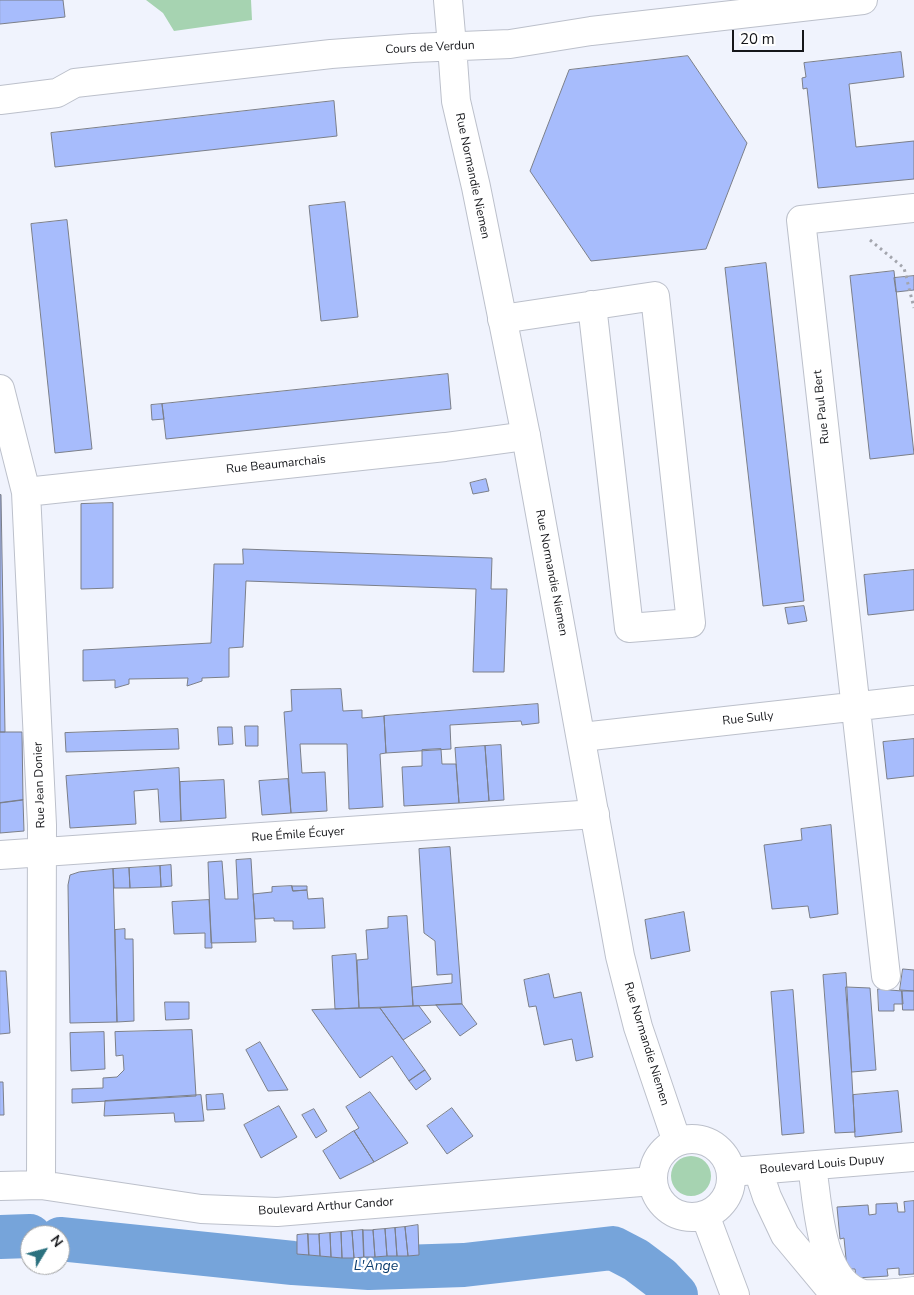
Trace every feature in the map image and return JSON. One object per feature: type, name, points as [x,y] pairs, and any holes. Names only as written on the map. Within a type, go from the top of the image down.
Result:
[{"type":"street","name":"Rue Normandie Niemen","points":[[448,0],[456,101],[526,436],[629,996],[677,1142]]},
{"type":"street","name":"Cours de Verdun","points":[[0,100],[57,93],[75,83],[331,54],[510,44],[779,4],[863,0]]},
{"type":"street","name":"Rue Paul Bert","points":[[856,707],[801,220],[914,208]]},
{"type":"street","points":[[502,319],[655,296],[691,623],[629,628],[592,306]]},
{"type":"street","name":"Rue Jean Donier","points":[[0,389],[9,461],[26,492],[42,853],[42,1185]]},
{"type":"street","name":"Rue Beaumarchais","points":[[26,492],[445,447],[526,436]]},
{"type":"street","name":"Rue Sully","points":[[582,737],[914,700]]},
{"type":"street","points":[[856,707],[886,976]]},
{"type":"street","name":"Rue Émile Écuyer","points":[[0,855],[595,814]]},
{"type":"street","points":[[688,1139],[711,1144],[728,1161],[731,1172],[728,1194],[718,1207],[705,1215],[691,1218],[677,1214],[665,1206],[656,1195],[653,1181],[658,1158],[670,1146],[688,1139]]},
{"type":"street","name":"Boulevard Louis Dupuy","points":[[731,1172],[914,1157]]},
{"type":"street","points":[[812,1166],[822,1234],[829,1260],[848,1287],[864,1294],[914,1291]]},
{"type":"street","points":[[758,1170],[785,1235],[835,1295]]},
{"type":"street","name":"Boulevard Arthur Candor","points":[[0,1186],[42,1185],[201,1209],[277,1212],[653,1181]]},
{"type":"street","points":[[705,1215],[736,1295]]},
{"type":"path","points":[[840,215],[904,268],[914,308]]},
{"type":"green space","points":[[146,0],[251,0],[252,20],[174,31],[163,13]]},
{"type":"green space","points":[[687,1156],[695,1156],[702,1159],[708,1165],[711,1176],[708,1187],[702,1193],[695,1196],[687,1196],[680,1193],[674,1187],[671,1180],[671,1172],[674,1165],[680,1159]]},
{"type":"building","points":[[0,0],[63,0],[65,17],[0,24]]},
{"type":"building","points":[[901,52],[904,77],[849,84],[856,147],[914,141],[914,179],[818,188],[807,88],[803,89],[802,78],[806,77],[804,63]]},
{"type":"building","points":[[688,56],[747,143],[706,249],[591,261],[530,171],[569,70]]},
{"type":"building","points":[[334,101],[337,136],[55,167],[51,133]]},
{"type":"building","points":[[345,202],[358,317],[321,321],[309,206]]},
{"type":"building","points":[[67,220],[92,449],[55,453],[31,224]]},
{"type":"building","points":[[766,263],[804,601],[763,606],[725,268]]},
{"type":"building","points":[[894,271],[914,454],[870,459],[850,276]]},
{"type":"building","points":[[914,276],[914,290],[896,292],[894,278]]},
{"type":"building","points":[[448,374],[451,409],[166,439],[162,404]]},
{"type":"building","points":[[162,404],[164,419],[152,420],[151,405]]},
{"type":"building","points":[[486,479],[489,491],[473,494],[470,483]]},
{"type":"building","points":[[1,495],[5,732],[0,732]]},
{"type":"building","points":[[113,503],[113,588],[81,589],[81,504]]},
{"type":"building","points":[[243,549],[492,558],[491,589],[507,589],[504,672],[473,672],[476,589],[246,581],[243,647],[229,648],[229,677],[202,678],[202,681],[187,686],[188,678],[129,679],[129,684],[115,688],[115,680],[83,681],[83,650],[211,643],[214,564],[243,564]]},
{"type":"building","points":[[914,570],[914,610],[868,615],[864,575]]},
{"type":"building","points":[[804,606],[807,621],[788,624],[785,608]]},
{"type":"building","points":[[341,689],[343,711],[362,710],[362,718],[384,716],[386,753],[380,754],[383,807],[349,809],[347,744],[300,744],[302,773],[325,772],[327,811],[291,813],[284,712],[292,711],[291,690]]},
{"type":"building","points":[[538,704],[539,723],[522,725],[521,721],[450,725],[451,749],[386,753],[384,716]]},
{"type":"building","points":[[245,726],[258,726],[258,746],[246,746]]},
{"type":"building","points":[[218,727],[232,727],[233,744],[219,745]]},
{"type":"building","points":[[178,729],[179,749],[66,752],[65,733]]},
{"type":"building","points":[[0,732],[22,732],[23,800],[0,803]]},
{"type":"building","points":[[914,739],[914,776],[887,779],[883,742]]},
{"type":"building","points":[[501,745],[504,800],[489,801],[485,746]]},
{"type":"building","points":[[485,746],[489,801],[459,803],[455,748]]},
{"type":"building","points":[[441,749],[442,764],[456,764],[459,803],[404,806],[402,767],[422,766],[422,750]]},
{"type":"building","points":[[179,768],[181,821],[160,822],[158,789],[134,791],[136,824],[70,828],[66,776]]},
{"type":"building","points":[[288,779],[291,813],[262,815],[259,781]]},
{"type":"building","points":[[224,780],[226,818],[181,821],[180,782]]},
{"type":"building","points":[[23,800],[24,831],[0,833],[0,803]]},
{"type":"building","points":[[831,825],[838,914],[810,918],[808,906],[772,909],[764,845],[802,840],[801,829]]},
{"type":"building","points":[[450,847],[462,1004],[413,1006],[412,987],[452,983],[452,974],[437,975],[435,941],[424,933],[419,849]]},
{"type":"building","points":[[251,859],[256,942],[211,943],[208,862],[222,861],[225,899],[238,899],[236,860]]},
{"type":"building","points":[[171,865],[172,886],[161,887],[160,866]]},
{"type":"building","points":[[160,866],[161,887],[130,888],[129,868]]},
{"type":"building","points":[[129,868],[130,888],[114,888],[113,869]]},
{"type":"building","points":[[113,869],[117,1022],[70,1023],[68,885],[70,875],[79,872]]},
{"type":"building","points":[[292,886],[293,891],[307,890],[308,899],[323,898],[325,928],[293,929],[293,921],[274,921],[274,918],[255,919],[253,894],[272,892],[272,887]]},
{"type":"building","points":[[292,886],[307,886],[307,890],[293,891]]},
{"type":"building","points":[[209,900],[212,948],[205,948],[205,933],[174,934],[172,902]]},
{"type":"building","points":[[684,912],[690,951],[651,959],[645,920]]},
{"type":"building","points":[[407,916],[413,1006],[359,1008],[357,960],[368,959],[366,930],[388,928],[388,917]]},
{"type":"building","points":[[125,929],[125,939],[133,939],[134,1021],[117,1022],[115,930]]},
{"type":"building","points":[[356,954],[359,1008],[335,1009],[332,956]]},
{"type":"building","points":[[903,969],[914,970],[914,991],[900,990]]},
{"type":"building","points":[[0,971],[6,971],[10,1033],[0,1034]]},
{"type":"building","points":[[846,973],[855,1132],[835,1133],[823,975]]},
{"type":"building","points":[[549,974],[554,998],[581,992],[593,1057],[576,1061],[572,1039],[544,1045],[536,1006],[529,1007],[524,980]]},
{"type":"building","points":[[846,987],[870,988],[876,1070],[852,1072]]},
{"type":"building","points":[[878,989],[902,991],[903,1004],[894,1004],[894,1011],[879,1011]]},
{"type":"building","points":[[793,990],[804,1133],[782,1135],[771,992]]},
{"type":"building","points":[[902,991],[914,991],[914,1010],[903,1010]]},
{"type":"building","points":[[165,1002],[189,1002],[189,1019],[166,1020]]},
{"type":"building","points":[[462,1004],[477,1024],[460,1036],[436,1005]]},
{"type":"building","points":[[419,1006],[431,1022],[403,1040],[380,1008]]},
{"type":"building","points":[[380,1008],[425,1070],[409,1081],[392,1056],[360,1078],[312,1010]]},
{"type":"building","points":[[192,1030],[196,1096],[72,1103],[72,1089],[103,1088],[103,1078],[117,1077],[124,1070],[123,1055],[116,1056],[115,1032]]},
{"type":"building","points":[[104,1032],[105,1069],[71,1071],[70,1033]]},
{"type":"building","points":[[260,1042],[288,1090],[268,1091],[246,1050]]},
{"type":"building","points":[[425,1070],[431,1079],[416,1090],[409,1081]]},
{"type":"building","points":[[0,1082],[3,1082],[4,1115],[0,1115]]},
{"type":"building","points":[[898,1091],[902,1132],[855,1137],[853,1095]]},
{"type":"building","points":[[370,1092],[408,1143],[374,1162],[354,1131],[359,1128],[346,1107]]},
{"type":"building","points":[[223,1094],[225,1109],[207,1110],[206,1095]]},
{"type":"building","points":[[201,1095],[204,1121],[175,1122],[174,1113],[104,1116],[105,1101]]},
{"type":"building","points":[[279,1106],[297,1137],[261,1158],[244,1125]]},
{"type":"building","points":[[452,1108],[473,1136],[447,1154],[427,1126]]},
{"type":"building","points":[[314,1109],[327,1131],[316,1138],[302,1115]]},
{"type":"building","points":[[354,1131],[374,1162],[340,1179],[323,1151]]},
{"type":"building","points":[[914,1201],[914,1274],[899,1275],[899,1268],[887,1269],[888,1276],[856,1278],[855,1269],[847,1269],[844,1238],[840,1239],[837,1207],[868,1205],[869,1215],[876,1214],[876,1204],[897,1203],[898,1212],[905,1212],[904,1202]]},
{"type":"building","points":[[418,1225],[419,1255],[408,1256],[405,1227]]},
{"type":"building","points":[[405,1227],[408,1256],[397,1256],[395,1228]]},
{"type":"building","points":[[395,1228],[397,1256],[387,1256],[385,1229]]},
{"type":"building","points":[[385,1229],[387,1256],[375,1257],[373,1230]]},
{"type":"building","points":[[363,1230],[373,1230],[375,1257],[364,1257]]},
{"type":"building","points":[[363,1230],[364,1257],[354,1258],[352,1231]]},
{"type":"building","points":[[352,1231],[354,1258],[342,1258],[341,1232]]},
{"type":"building","points":[[341,1232],[342,1258],[331,1257],[330,1233]]},
{"type":"building","points":[[330,1233],[331,1257],[320,1256],[319,1234]]},
{"type":"building","points":[[308,1234],[309,1255],[297,1254],[297,1235]]},
{"type":"building","points":[[308,1234],[319,1234],[320,1256],[309,1255]]},
{"type":"waterway","name":"L'Ange","points":[[0,1237],[20,1236]]},
{"type":"waterway","name":"L'Ange","points":[[70,1240],[293,1263],[369,1268],[464,1265],[613,1248],[636,1260],[660,1278],[676,1295]]}]
